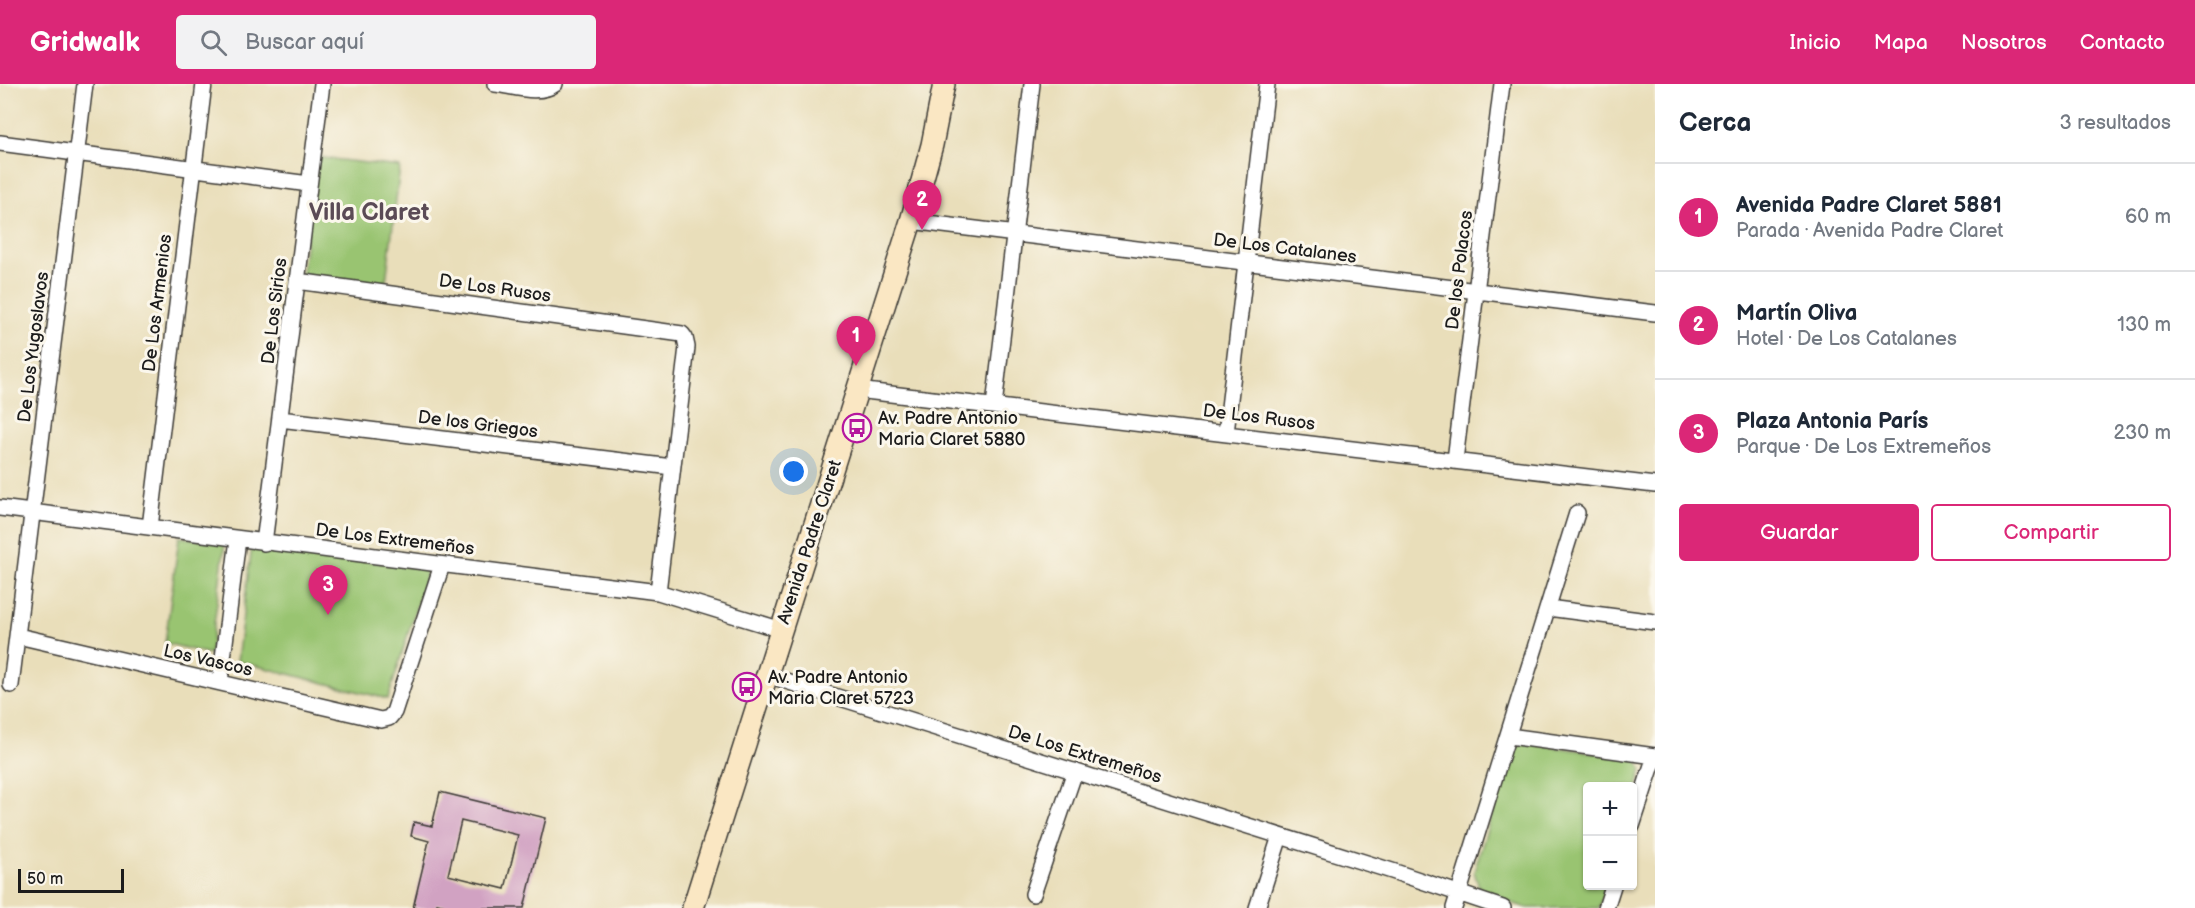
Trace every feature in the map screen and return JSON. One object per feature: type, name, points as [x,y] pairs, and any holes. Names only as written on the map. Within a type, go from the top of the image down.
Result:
[{"type":"main road","name":"Avenida Padre Claret","points":[[693,908],[911,221],[932,145],[944,84]]},
{"type":"street","name":"De Los Yugoslavos","points":[[11,685],[85,84]]},
{"type":"street","name":"De Los Armenios","points":[[150,527],[204,84]]},
{"type":"street","name":"De Los Sirios","points":[[264,543],[322,84]]},
{"type":"street","points":[[495,84],[548,87]]},
{"type":"street","points":[[994,406],[1032,84]]},
{"type":"street","points":[[1226,433],[1267,84]]},
{"type":"street","name":"De los Polacos","points":[[1455,460],[1502,84]]},
{"type":"street","points":[[0,143],[309,184]]},
{"type":"street","name":"De Los Catalanes","points":[[911,221],[1655,313]]},
{"type":"street","name":"De Los Rusos","points":[[297,281],[682,334],[687,347],[672,467]]},
{"type":"street","name":"De Los Rusos","points":[[857,390],[1655,485]]},
{"type":"street","name":"De los Griegos","points":[[280,419],[672,467]]},
{"type":"street","points":[[658,592],[672,467]]},
{"type":"street","name":"De Los Extremeños","points":[[0,508],[658,592],[782,630]]},
{"type":"street","points":[[1456,901],[1577,513]]},
{"type":"street","points":[[220,682],[238,539]]},
{"type":"street","name":"Los Vascos","points":[[18,636],[381,720],[389,718],[394,712],[442,565]]},
{"type":"street","points":[[1548,608],[1655,622]]},
{"type":"street","name":"De Los Extremeños","points":[[767,675],[1392,871],[1456,901],[1503,908]]},
{"type":"street","points":[[1509,736],[1655,756],[1637,811]]},
{"type":"street","points":[[1033,894],[1075,771]]},
{"type":"street","points":[[1257,908],[1280,836]]},
{"type":"street","points":[[1606,908],[1611,890]]},
{"type":"green space","points":[[316,157],[400,167],[385,290],[301,279]]},
{"type":"green space","points":[[179,537],[225,543],[210,654],[165,643]]},
{"type":"green space","points":[[252,546],[428,569],[388,699],[237,661]]},
{"type":"green space","points":[[1523,743],[1636,758],[1642,769],[1637,787],[1637,782],[1583,782],[1583,890],[1605,890],[1599,908],[1527,908],[1481,893],[1474,872],[1511,751]]},
{"type":"building","points":[[440,792],[546,818],[524,908],[454,908],[437,904],[436,908],[413,908],[429,841],[411,836],[414,822],[432,826]],"holes":[[[461,821],[518,835],[505,889],[448,875]]]},
{"type":"place","name":"Martín Oliva","points":[[922,230]]},
{"type":"place","name":"Avenida Padre Claret 5881","points":[[856,366]]},
{"type":"place","name":"Av. Padre Antonio Maria Claret 5880","points":[[857,428]]},
{"type":"place","name":"Plaza Antonia París","points":[[328,615]]},
{"type":"place","name":"Av. Padre Antonio Maria Claret 5723","points":[[747,687]]},
{"type":"district","name":"Villa Claret","points":[[369,212]]}]
